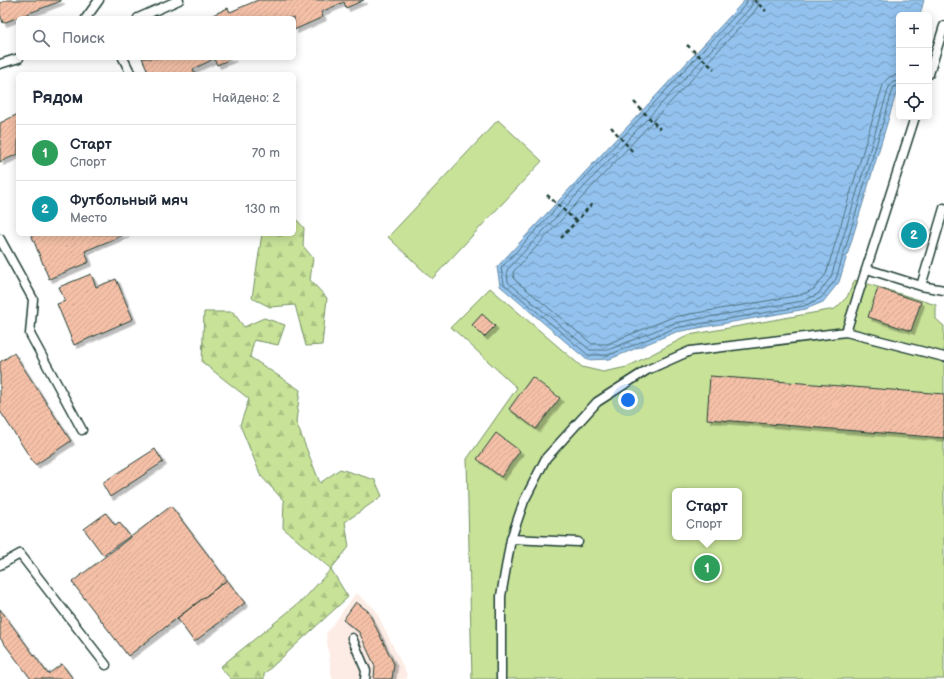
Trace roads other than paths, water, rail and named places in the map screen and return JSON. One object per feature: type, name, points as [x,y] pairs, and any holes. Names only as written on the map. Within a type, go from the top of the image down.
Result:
[{"type":"lane","points":[[87,16],[99,0]]},
{"type":"lane","points":[[143,16],[179,0]]},
{"type":"lane","points":[[932,64],[944,26]]},
{"type":"lane","points":[[0,64],[16,59]]},
{"type":"lane","points":[[125,60],[130,72]]},
{"type":"lane","points":[[846,332],[914,120]]},
{"type":"lane","points":[[921,286],[944,208]]},
{"type":"lane","points":[[0,239],[33,299],[30,334],[82,430]]},
{"type":"lane","points":[[867,269],[921,286],[944,290]]},
{"type":"lane","points":[[501,679],[501,596],[512,539],[524,500],[546,458],[597,402],[647,370],[690,352],[846,332],[944,357]]},
{"type":"lane","points":[[512,539],[578,542]]},
{"type":"lane","points":[[0,565],[20,554],[106,665]]},
{"type":"lane","points":[[352,638],[366,671],[365,679]]},
{"type":"water","points":[[745,0],[924,0],[921,12],[896,12],[896,94],[839,282],[823,302],[806,309],[676,332],[610,359],[587,360],[500,286],[497,267]]},
{"type":"place","name":"Футбольный мяч","points":[[914,235]]},
{"type":"place","name":"Старт","points":[[707,568]]}]
